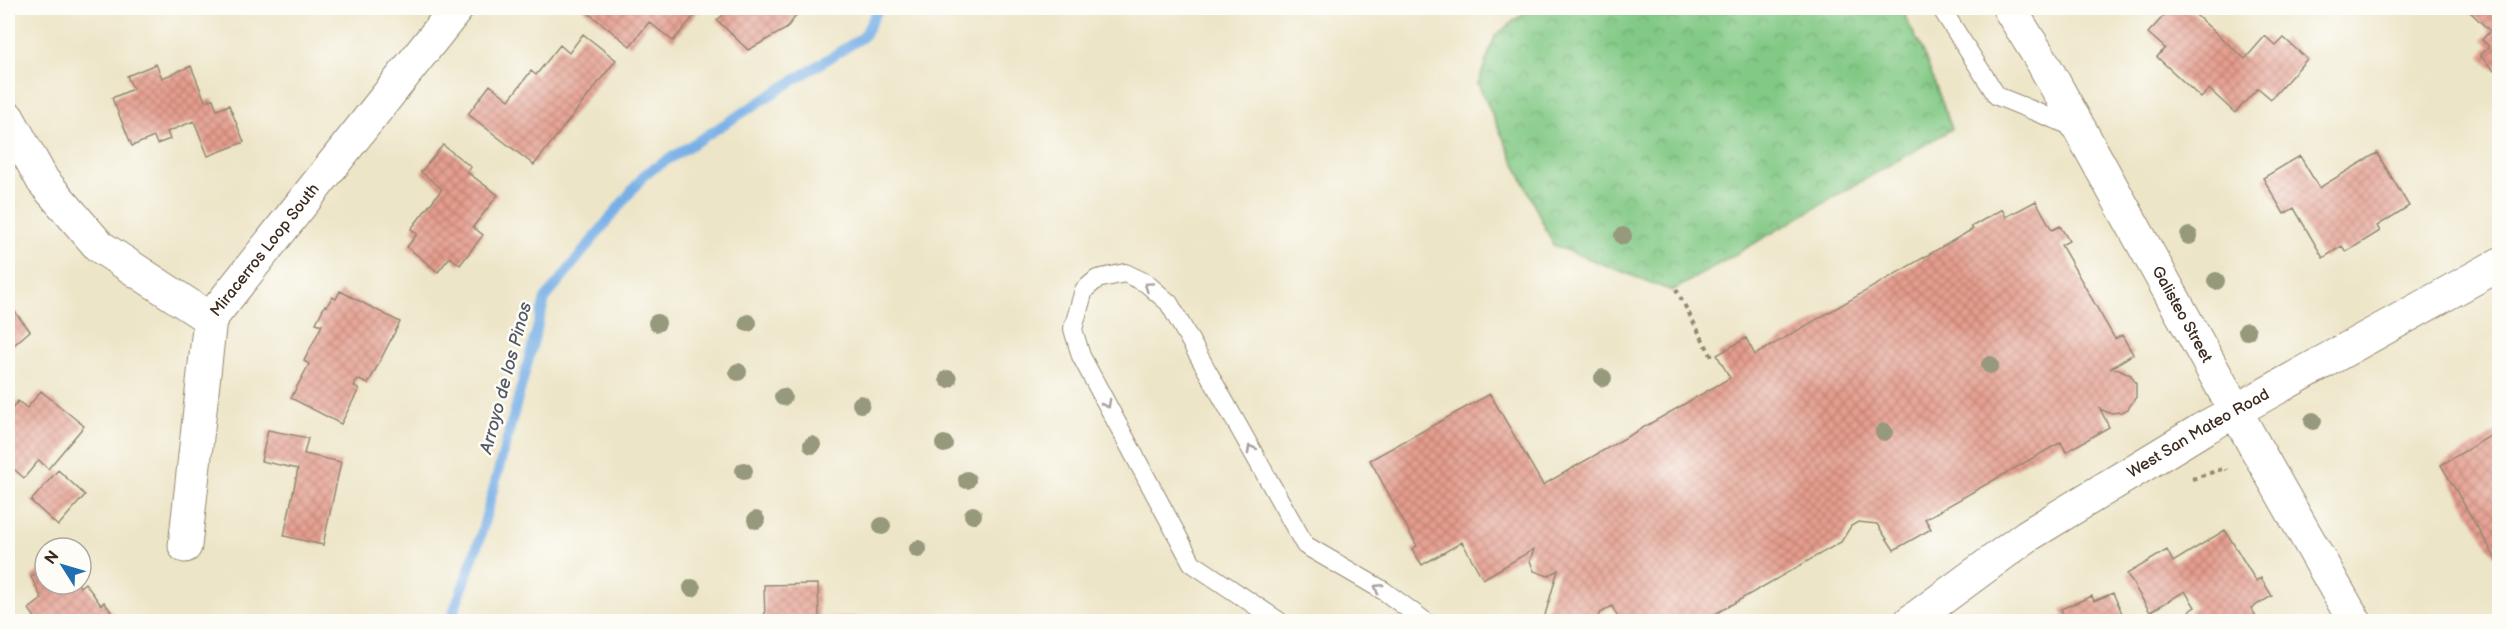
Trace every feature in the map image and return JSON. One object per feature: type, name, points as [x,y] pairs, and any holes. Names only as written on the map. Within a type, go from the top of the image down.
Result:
[{"type":"street","name":"Miracerros Loop South","points":[[8,118],[43,181],[99,246],[210,319],[457,8]]},
{"type":"street","name":"Galisteo Street","points":[[2009,8],[2081,130],[2236,412],[2355,621]]},
{"type":"street","name":"West San Mateo Road","points":[[1910,621],[2027,536],[2201,430],[2499,264]]},
{"type":"street","points":[[185,546],[210,319]]},
{"type":"lane","points":[[1941,8],[1997,96],[2081,130]]},
{"type":"lane","points":[[1280,621],[1192,563],[1081,356],[1073,328],[1084,290],[1097,279],[1125,273],[1146,283],[1169,303],[1305,545],[1384,591],[1426,621]]},
{"type":"path","points":[[1676,289],[1713,359]]},
{"type":"green space","points":[[1530,8],[1905,8],[1906,19],[1922,49],[1952,129],[1672,291],[1553,245],[1478,84],[1495,36]]},
{"type":"building","points":[[582,8],[696,8],[699,10],[673,41],[649,22],[630,46]]},
{"type":"building","points":[[732,8],[802,8],[786,29],[748,50],[717,20]]},
{"type":"building","points":[[2171,8],[2188,8],[2245,59],[2265,36],[2276,46],[2284,38],[2307,59],[2271,99],[2258,88],[2235,113],[2209,89],[2201,98],[2157,57],[2165,48],[2148,33]]},
{"type":"building","points":[[2466,8],[2500,8],[2500,64],[2494,70],[2480,56],[2489,46],[2482,40],[2490,31]]},
{"type":"building","points":[[583,34],[616,60],[534,165],[468,114],[490,85],[509,100],[531,71],[536,75],[560,45],[569,53]]},
{"type":"building","points":[[156,64],[162,78],[191,66],[205,101],[213,99],[217,110],[229,105],[244,142],[208,156],[194,121],[167,132],[170,139],[157,144],[154,137],[132,146],[112,98],[133,89],[127,76]]},
{"type":"building","points":[[443,145],[471,167],[467,172],[498,195],[473,227],[483,235],[460,265],[450,257],[438,272],[407,247],[417,234],[411,229],[442,189],[421,172]]},
{"type":"building","points":[[2377,153],[2409,206],[2377,226],[2380,231],[2346,252],[2342,246],[2323,258],[2294,208],[2284,214],[2263,178],[2300,156],[2319,188]]},
{"type":"building","points":[[2036,201],[2052,230],[2060,226],[2069,241],[2061,245],[2115,339],[2122,335],[2133,354],[2111,368],[2131,375],[2136,384],[2136,397],[2128,409],[2122,412],[2109,413],[2100,409],[2109,427],[2066,452],[2061,442],[1925,519],[1931,529],[1894,550],[1877,524],[1858,522],[1851,526],[1841,542],[1701,622],[1620,622],[1612,606],[1599,614],[1597,622],[1543,622],[1558,570],[1548,576],[1534,571],[1530,561],[1534,549],[1483,579],[1462,542],[1422,565],[1412,549],[1417,546],[1370,460],[1490,394],[1543,485],[1730,378],[1717,355],[1746,338],[1755,355],[1973,229],[1971,227],[2002,209],[2006,217]]},
{"type":"building","points":[[340,291],[400,322],[368,384],[357,379],[354,386],[359,389],[341,424],[291,398],[309,364],[304,361],[322,325],[316,323],[325,305],[327,306],[332,297],[336,299]]},
{"type":"building","points":[[8,303],[30,331],[8,350]]},
{"type":"building","points":[[41,391],[84,426],[48,469],[39,460],[24,478],[8,464],[8,414],[18,401],[27,408]]},
{"type":"building","points":[[268,430],[308,438],[304,454],[341,462],[323,545],[284,536],[298,469],[261,461]]},
{"type":"building","points":[[2500,430],[2500,566],[2441,465]]},
{"type":"building","points":[[58,470],[85,495],[58,526],[31,501]]},
{"type":"building","points":[[2225,530],[2256,581],[2261,578],[2272,596],[2251,608],[2257,618],[2251,622],[2195,622],[2189,611],[2195,607],[2185,591],[2150,612],[2127,574],[2167,550],[2173,562]]},
{"type":"building","points":[[818,584],[819,618],[855,616],[855,622],[765,622],[764,585]]},
{"type":"building","points":[[2113,593],[2126,622],[2058,622],[2065,619],[2061,609],[2092,596],[2094,601]]},
{"type":"building","points":[[93,594],[101,605],[104,602],[119,622],[38,622],[29,609],[42,599],[40,596],[93,596]]},
{"type":"waterway","name":"Arroyo de los Pinos","points":[[450,622],[480,538],[545,299],[645,174],[863,37],[879,8]]}]
